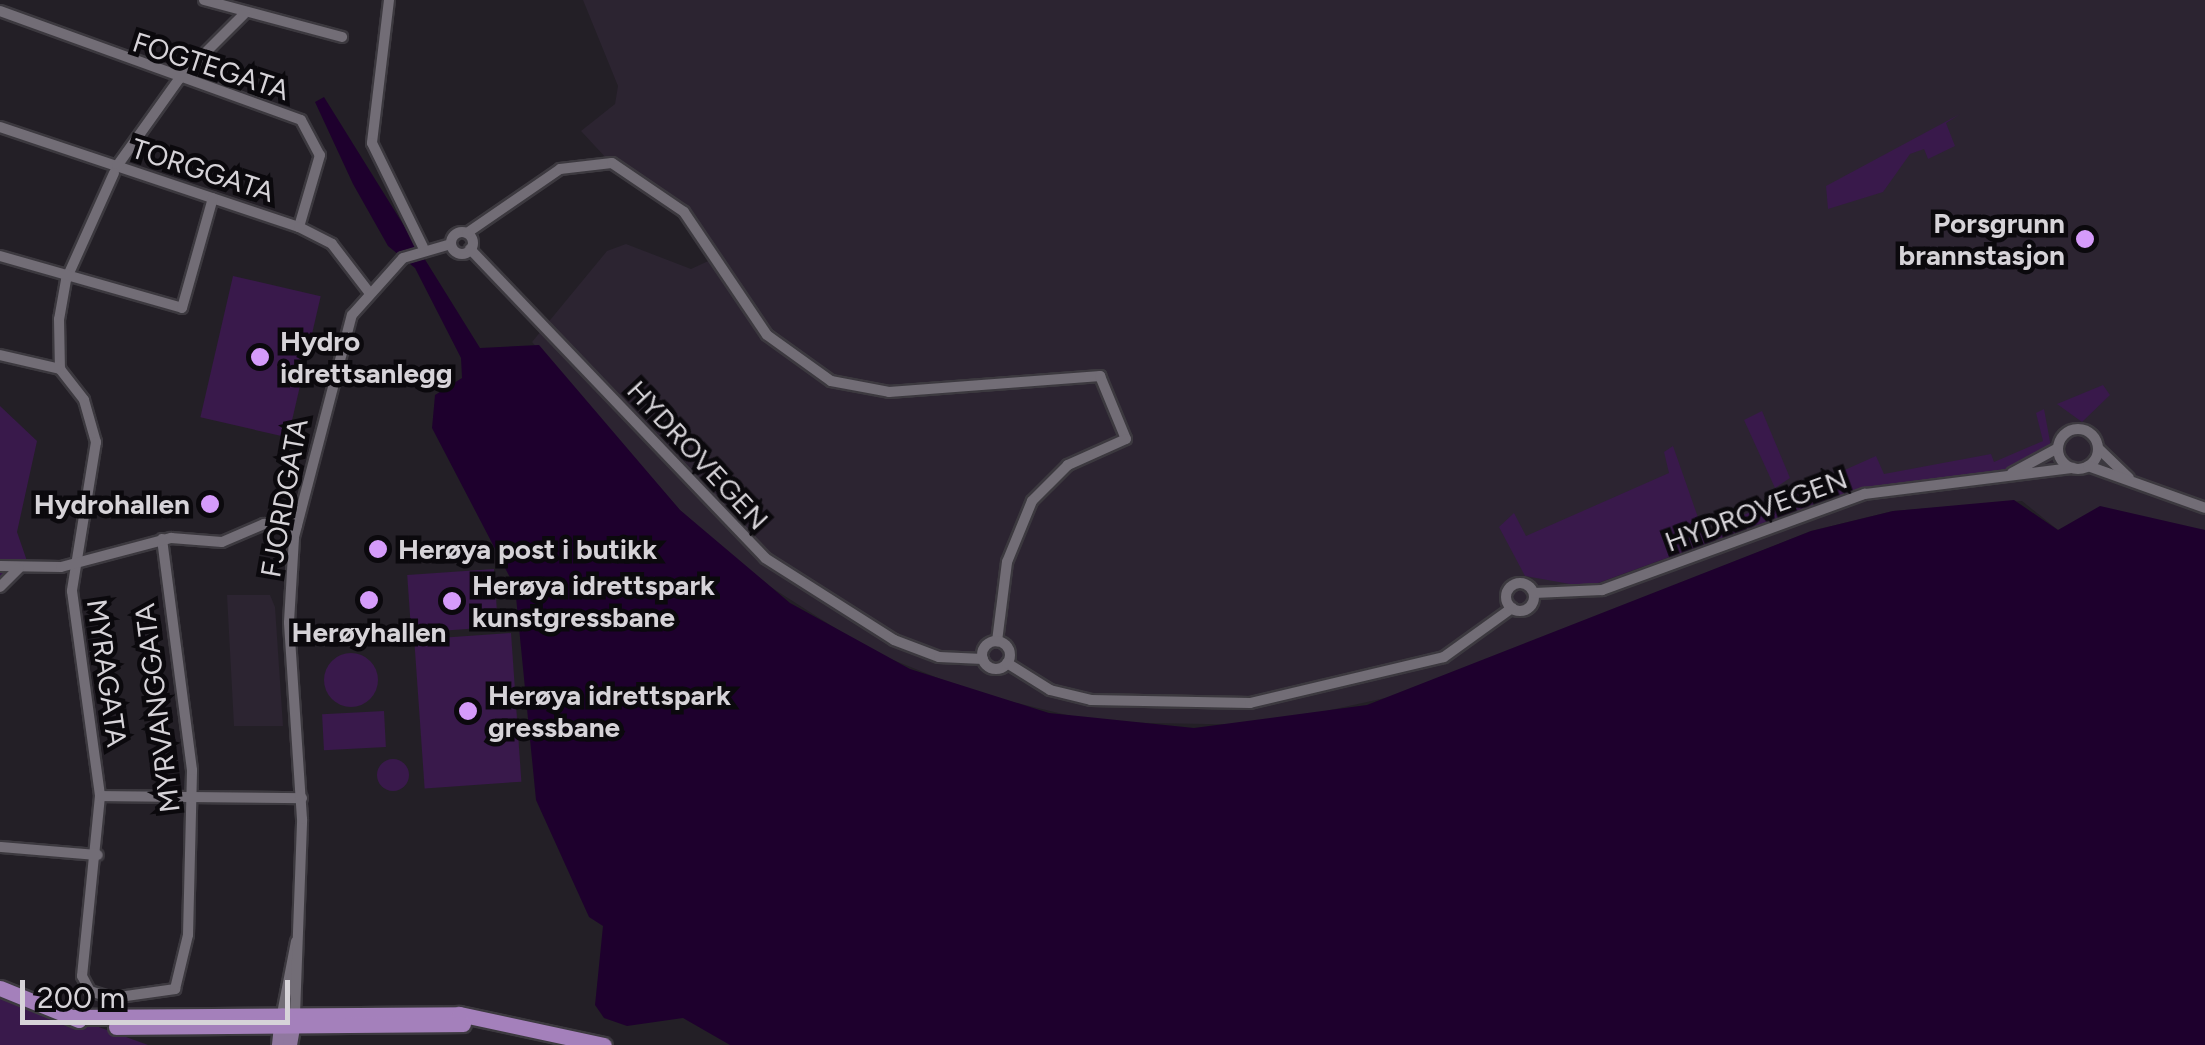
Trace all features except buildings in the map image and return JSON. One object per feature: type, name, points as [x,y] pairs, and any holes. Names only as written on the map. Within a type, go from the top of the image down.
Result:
[{"type":"highway","points":[[0,988],[74,1017],[132,1028],[288,1020],[499,1021],[604,1045]]},
{"type":"main road","points":[[279,1045],[288,1020]]},
{"type":"main road","points":[[288,1020],[290,1045]]},
{"type":"street","points":[[204,0],[244,14],[342,37]]},
{"type":"street","points":[[389,0],[374,155],[415,251],[451,244],[560,170],[605,161],[684,212],[766,335],[820,376],[890,392],[1100,376],[1126,439],[1068,465],[1032,501],[1007,562],[998,642],[1008,662],[1039,685],[1091,700],[1250,703],[1411,668],[1480,638],[1512,608],[1528,608],[1534,593],[1510,586],[1512,608]]},
{"type":"street","name":"FOGTEGATA","points":[[0,11],[179,79],[258,101],[308,127],[320,165],[299,226]]},
{"type":"street","points":[[0,356],[60,369],[66,280],[116,170],[179,79],[244,14]]},
{"type":"street","name":"TORGGATA","points":[[0,127],[116,170],[299,226],[332,244],[368,291]]},
{"type":"street","points":[[0,256],[66,280],[182,308],[213,198]]},
{"type":"street","points":[[451,244],[470,249],[467,234]]},
{"type":"street","name":"HYDROVEGEN","points":[[470,249],[764,558],[894,640],[939,657],[983,659],[992,668],[1008,662]]},
{"type":"street","name":"FJORDGATA","points":[[288,1020],[302,798],[289,622],[297,525],[336,358],[368,291],[415,251]]},
{"type":"street","name":"MYRAGATA","points":[[60,369],[96,429],[76,564],[100,796],[84,985],[112,998],[175,989]]},
{"type":"street","points":[[2072,468],[2058,448],[2081,430],[2151,491]]},
{"type":"street","name":"HYDROVEGEN","points":[[1996,478],[2058,448]]},
{"type":"street","points":[[2098,448],[2088,466],[2205,508]]},
{"type":"street","name":"HYDROVEGEN","points":[[1534,593],[1602,590],[1846,498],[2088,466]]},
{"type":"street","points":[[0,566],[76,564],[162,540],[222,542],[264,524],[297,525]]},
{"type":"street","name":"MYRVANGGATA","points":[[162,540],[194,798],[188,935],[175,989]]},
{"type":"street","points":[[0,587],[18,568]]},
{"type":"street","points":[[983,659],[998,642]]},
{"type":"street","points":[[100,796],[302,798]]},
{"type":"street","points":[[0,846],[98,855]]},
{"type":"shaded area","points":[[583,0],[2205,0],[2205,530],[2093,516],[2058,530],[2022,501],[1893,511],[1811,531],[1408,693],[1262,725],[1096,722],[975,693],[871,651],[755,577],[680,510],[532,342],[607,251],[626,244],[691,269],[719,256],[690,216],[629,174],[594,169],[607,159],[581,131],[615,104],[618,86]]},
{"type":"shaded area","points":[[324,97],[480,348],[539,345],[680,510],[790,603],[910,669],[1049,713],[1194,728],[1367,705],[1811,531],[1893,511],[2014,500],[2058,530],[2100,506],[2205,530],[2205,1045],[730,1045],[683,1018],[627,1026],[604,1018],[595,1005],[603,926],[589,917],[536,800],[515,587],[432,428],[435,395],[462,378],[461,358],[415,268],[388,246],[353,184],[315,102]]},
{"type":"shaded area","points":[[1960,114],[1946,123],[1955,146],[1928,159],[1924,149],[1910,154],[1883,192],[1828,209],[1826,186]]},
{"type":"shaded area","name":"Hydro idrettsanlegg","points":[[233,276],[321,296],[288,438],[200,417]]},
{"type":"shaded area","points":[[2103,385],[2110,395],[2082,422],[2057,404]]},
{"type":"shaded area","points":[[0,406],[37,441],[17,532],[27,561],[0,585]]},
{"type":"shaded area","points":[[2044,409],[2051,447],[2024,466],[1834,497],[1587,587],[1525,576],[1499,527],[1514,513],[1526,536],[1669,473],[1664,452],[1673,446],[1701,526],[1710,530],[1876,456],[1884,474],[1991,454],[1994,462],[2043,441],[2036,413]]},
{"type":"shaded area","points":[[1762,411],[1790,478],[1775,488],[1744,420]]},
{"type":"shaded area","name":"Herøya idrettspark kunstgressbane","points":[[494,569],[498,627],[411,633],[407,575]]},
{"type":"shaded area","points":[[227,595],[270,595],[275,607],[283,726],[234,726]]},
{"type":"shaded area","name":"Herøya idrettspark gressbane","points":[[511,633],[521,782],[425,788],[414,640]]},
{"type":"shaded area","points":[[351,653],[370,661],[378,680],[370,699],[351,707],[332,699],[324,680],[332,661]]},
{"type":"shaded area","points":[[384,711],[386,747],[324,750],[322,714]]},
{"type":"shaded area","points":[[393,759],[404,764],[409,775],[404,786],[393,791],[382,786],[377,775],[382,764]]},
{"type":"shaded area","points":[[0,987],[33,1003],[148,1045],[0,1045]]},
{"type":"place","name":"Porsgrunn brannstasjon","points":[[2085,239]]},
{"type":"place","name":"Hydro idrettsanlegg","points":[[260,357]]},
{"type":"place","name":"Hydrohallen","points":[[210,504]]},
{"type":"place","name":"Herøya post i butikk","points":[[378,549]]},
{"type":"place","name":"Herøyhallen","points":[[369,600]]},
{"type":"place","name":"Herøya idrettspark kunstgressbane","points":[[452,601]]},
{"type":"place","name":"Herøya idrettspark gressbane","points":[[468,711]]}]
